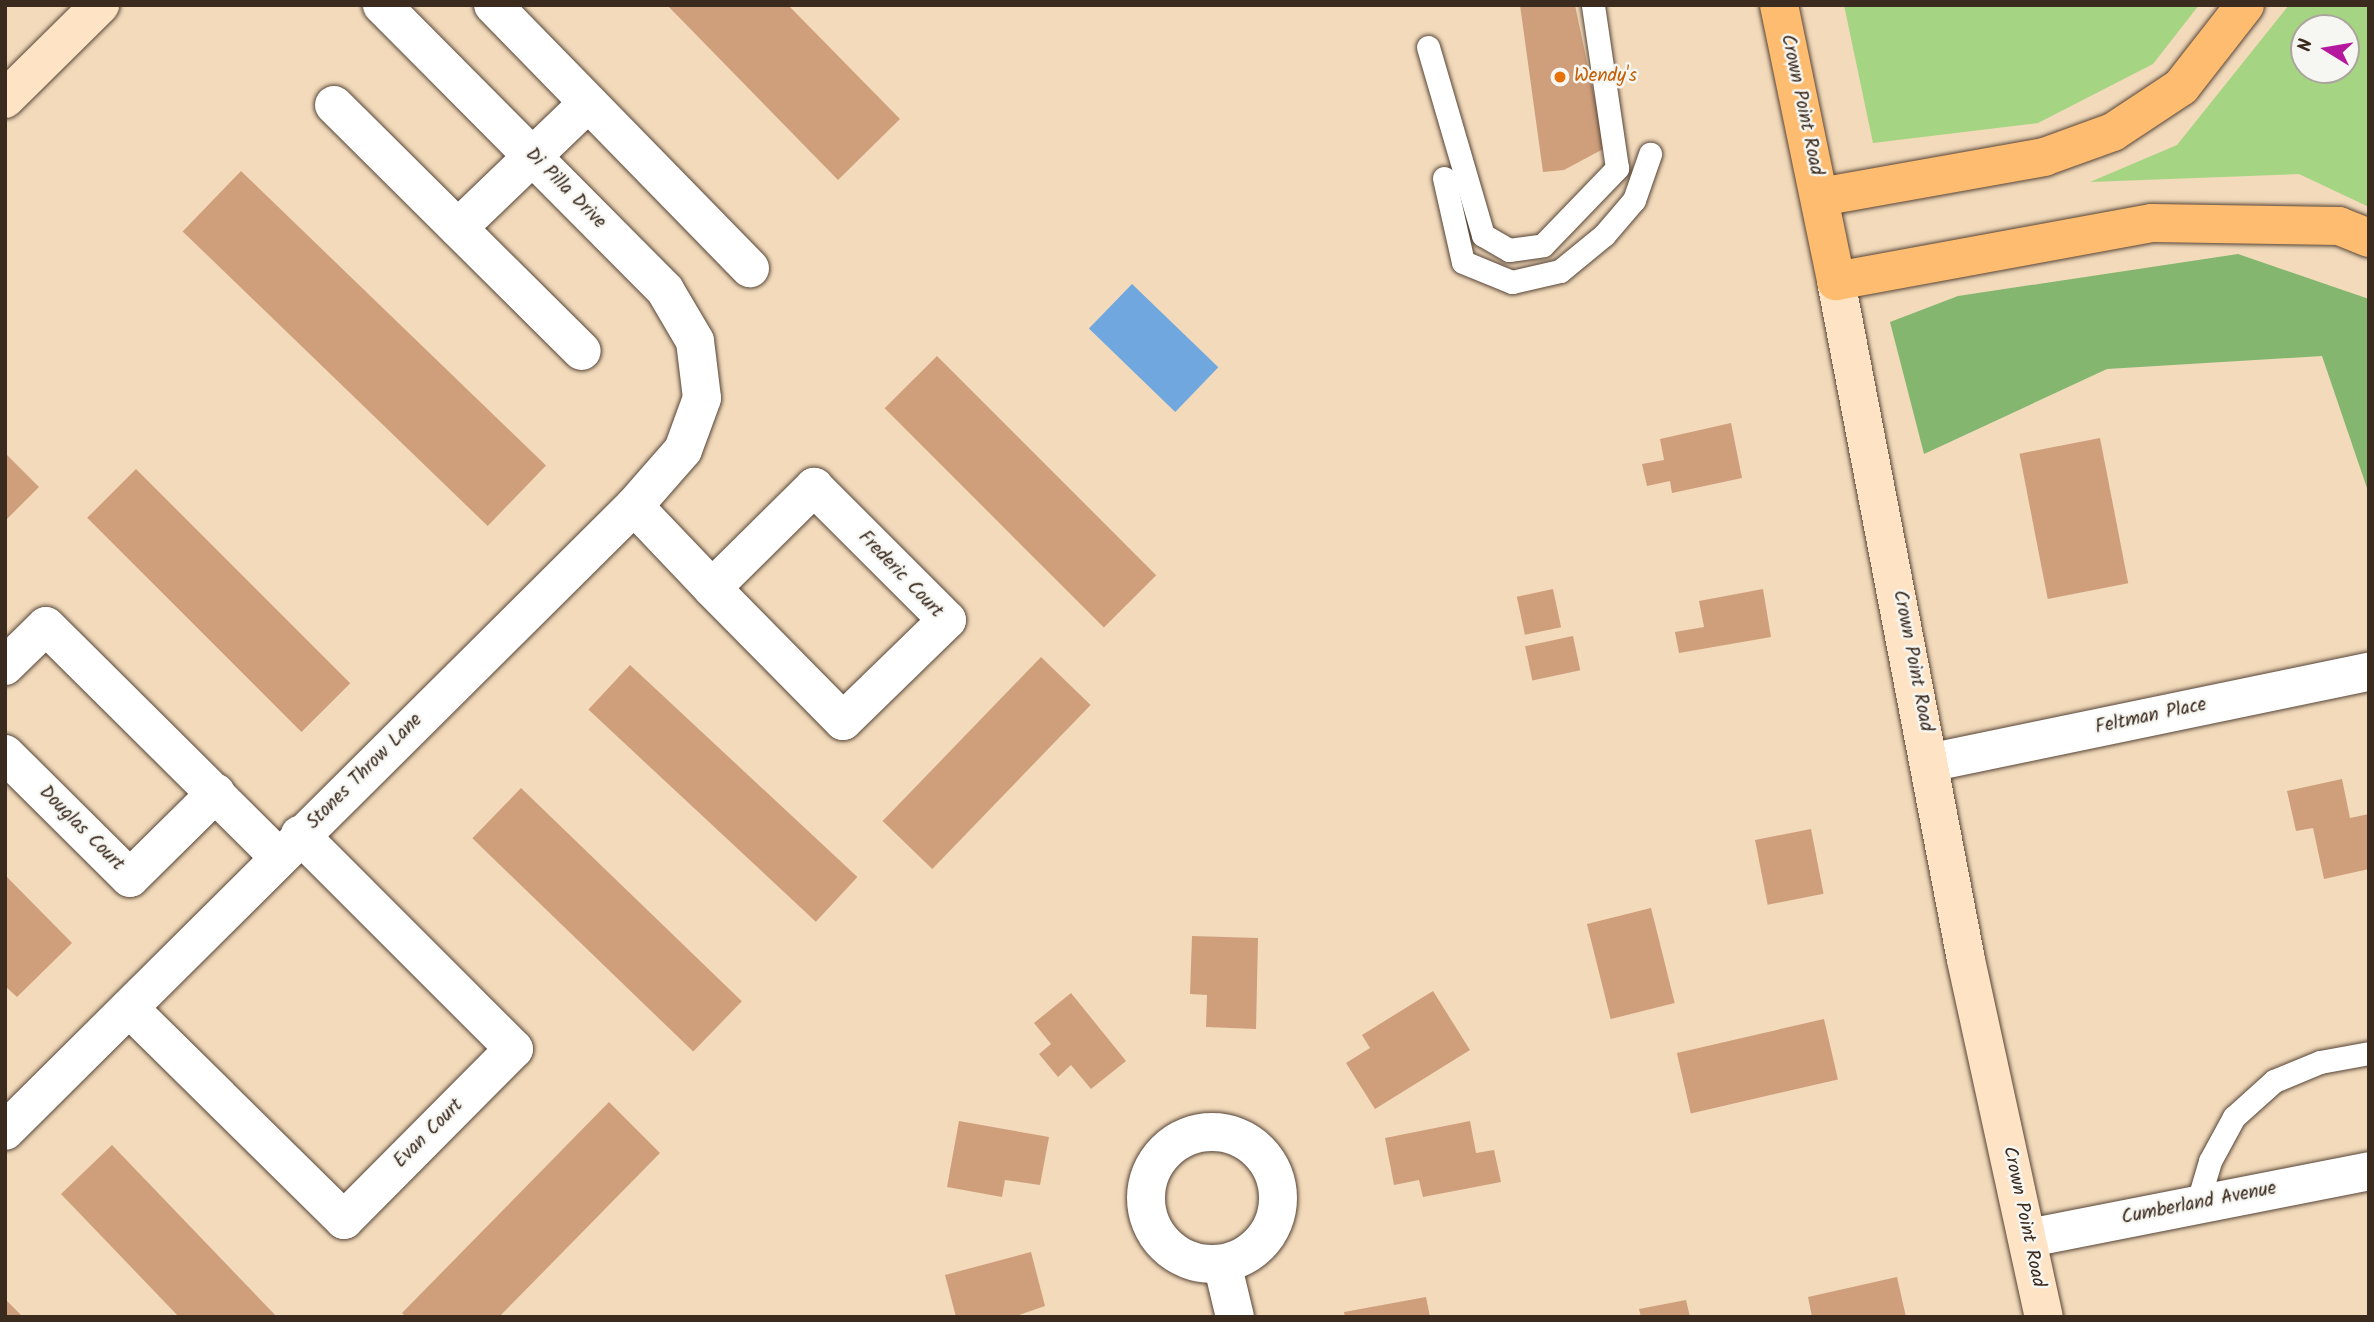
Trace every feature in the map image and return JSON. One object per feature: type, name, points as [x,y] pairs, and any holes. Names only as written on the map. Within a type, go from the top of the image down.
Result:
[{"type":"main road","points":[[5,99],[100,5]]},
{"type":"main road","name":"Crown Point Road","points":[[1779,5],[1933,762],[1966,960],[2029,1238],[2044,1317]]},
{"type":"main road","points":[[1820,197],[2044,157],[2113,132],[2181,87],[2245,5]]},
{"type":"main road","points":[[1836,281],[2152,223],[2339,226],[2369,238]]},
{"type":"street","name":"Di Pilla Drive","points":[[382,5],[665,290],[695,341],[702,398]]},
{"type":"street","points":[[493,5],[750,268]]},
{"type":"street","points":[[458,228],[588,103]]},
{"type":"street","points":[[334,105],[582,351]]},
{"type":"street","name":"Stones Throw Lane","points":[[5,1130],[634,506],[683,450],[702,398]]},
{"type":"street","name":"Frederic Court","points":[[634,506],[712,588],[843,721],[947,620],[814,487],[712,588]]},
{"type":"street","points":[[5,666],[46,626],[216,793],[290,846]]},
{"type":"street","name":"Feltman Place","points":[[1933,762],[2369,672]]},
{"type":"street","name":"Douglas Court","points":[[5,754],[130,878],[216,793]]},
{"type":"street","name":"Evan Court","points":[[129,1008],[344,1220],[514,1049],[290,846]]},
{"type":"street","name":"Cumberland Avenue","points":[[2029,1238],[2369,1171]]},
{"type":"street","points":[[1223,1267],[1235,1317]]},
{"type":"lane","points":[[1428,47],[1483,235],[1509,250],[1543,245],[1617,168],[1593,5]]},
{"type":"lane","points":[[1444,178],[1463,262],[1512,282],[1560,271],[1604,235],[1634,200],[1650,154]]},
{"type":"lane","points":[[2197,1205],[2210,1161],[2235,1117],[2274,1081],[2320,1062],[2369,1053]]},
{"type":"green space","points":[[1844,5],[2199,5],[2153,64],[2038,123],[1873,143]]},
{"type":"green space","points":[[2289,5],[2369,5],[2369,207],[2299,174],[2090,182],[2177,145]]},
{"type":"green space","points":[[2238,254],[2369,299],[2369,494],[2322,356],[2107,369],[1924,454],[1890,322],[1958,296]]},
{"type":"water","points":[[1132,284],[1218,367],[1175,412],[1089,329]]},
{"type":"building","points":[[667,5],[788,5],[900,119],[838,180]]},
{"type":"building","name":"Wendy's","points":[[1520,5],[1575,5],[1605,148],[1564,170],[1543,172]]},
{"type":"building","points":[[241,171],[546,466],[488,526],[183,231]]},
{"type":"building","points":[[937,356],[1156,575],[1104,628],[885,408]]},
{"type":"building","points":[[1731,423],[1742,478],[1672,493],[1670,481],[1647,486],[1642,464],[1664,460],[1660,439]]},
{"type":"building","points":[[2100,438],[2128,583],[2048,599],[2020,454]]},
{"type":"building","points":[[5,453],[39,487],[5,521]]},
{"type":"building","points":[[136,469],[350,683],[301,732],[87,518]]},
{"type":"building","points":[[1553,589],[1561,627],[1525,635],[1517,597]]},
{"type":"building","points":[[1763,589],[1771,637],[1679,653],[1675,632],[1704,627],[1699,601]]},
{"type":"building","points":[[1573,636],[1580,670],[1532,680],[1525,646]]},
{"type":"building","points":[[1041,657],[1091,705],[932,869],[883,821]]},
{"type":"building","points":[[630,665],[857,877],[816,922],[588,710]]},
{"type":"building","points":[[2342,779],[2350,818],[2369,814],[2369,869],[2324,879],[2313,828],[2296,831],[2287,791]]},
{"type":"building","points":[[521,788],[742,1001],[693,1052],[472,838]]},
{"type":"building","points":[[1811,829],[1824,894],[1768,905],[1755,840]]},
{"type":"building","points":[[5,875],[72,943],[17,997],[5,986]]},
{"type":"building","points":[[1651,908],[1675,1003],[1611,1019],[1587,924]]},
{"type":"building","points":[[1192,936],[1258,938],[1256,1029],[1206,1027],[1207,995],[1190,994]]},
{"type":"building","points":[[1433,991],[1470,1050],[1375,1109],[1346,1063],[1370,1048],[1362,1035]]},
{"type":"building","points":[[1071,993],[1126,1061],[1091,1089],[1071,1065],[1058,1077],[1039,1054],[1051,1044],[1034,1023]]},
{"type":"building","points":[[1824,1019],[1838,1079],[1691,1113],[1677,1053]]},
{"type":"building","points":[[609,1102],[660,1153],[499,1317],[406,1317],[402,1313]]},
{"type":"building","points":[[959,1121],[1049,1137],[1040,1185],[1005,1180],[1002,1197],[947,1187]]},
{"type":"building","points":[[1470,1121],[1476,1153],[1494,1150],[1501,1182],[1423,1197],[1419,1180],[1394,1185],[1385,1138]]},
{"type":"building","points":[[112,1145],[277,1317],[179,1317],[61,1194]]},
{"type":"building","points":[[1031,1252],[1045,1306],[1013,1317],[956,1317],[945,1275]]},
{"type":"building","points":[[1897,1277],[1906,1317],[1812,1317],[1808,1297]]},
{"type":"building","points":[[1426,1297],[1430,1317],[1345,1317],[1344,1312]]},
{"type":"building","points":[[5,1299],[23,1317],[5,1317]]},
{"type":"building","points":[[1686,1300],[1690,1317],[1641,1317],[1639,1309]]},
{"type":"place","name":"Wendy's","points":[[1560,77]]}]
